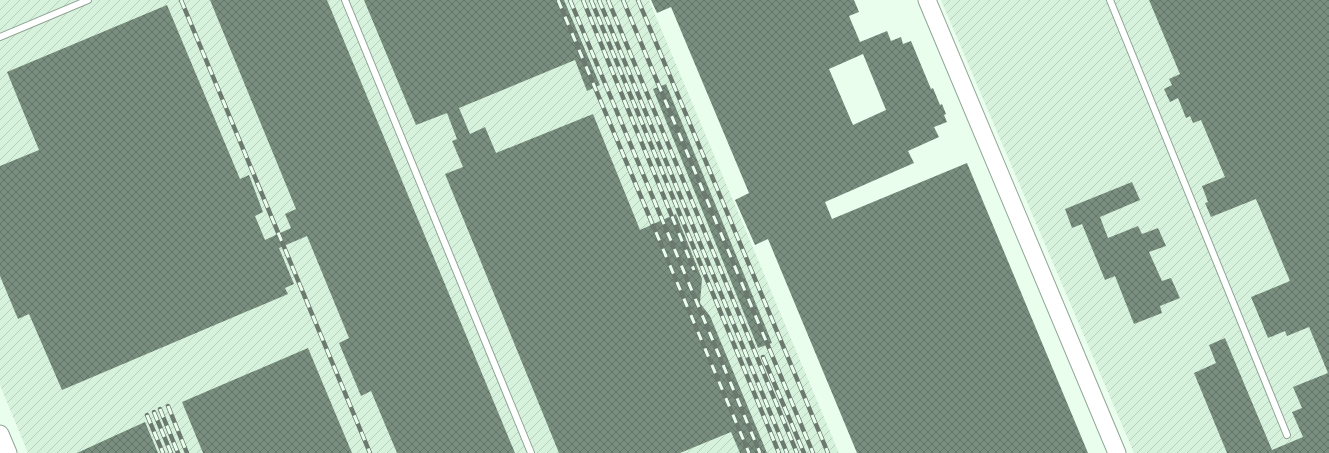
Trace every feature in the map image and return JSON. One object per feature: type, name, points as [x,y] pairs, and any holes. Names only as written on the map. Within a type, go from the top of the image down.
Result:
[{"type":"street","points":[[927,0],[1117,453]]},
{"type":"street","points":[[0,434],[8,453]]},
{"type":"lane","points":[[0,37],[88,0]]},
{"type":"lane","points":[[345,0],[531,453]]},
{"type":"lane","points":[[1110,0],[1287,435]]},
{"type":"shaded area","points":[[0,0],[649,0],[839,453],[28,453],[0,385]]},
{"type":"shaded area","points":[[941,0],[1329,0],[1329,453],[1134,453]]},
{"type":"building","points":[[210,0],[327,0],[515,453],[397,453],[371,391],[361,396],[339,343],[349,338],[307,236],[279,248],[294,284],[285,288],[288,294],[62,390],[29,314],[18,319],[0,276],[0,166],[39,150],[7,72],[167,5],[240,179],[249,175],[263,212],[255,216],[265,240],[291,228],[285,214],[296,209]]},
{"type":"building","points":[[364,0],[564,0],[600,85],[587,91],[575,60],[459,108],[470,134],[485,127],[496,153],[593,114],[640,230],[676,214],[702,279],[700,303],[710,316],[767,453],[740,453],[731,432],[680,453],[559,453],[445,174],[463,167],[452,141],[457,139],[447,113],[416,125]]},
{"type":"building","points":[[651,0],[854,0],[859,12],[849,16],[860,42],[887,31],[891,41],[901,37],[903,44],[911,41],[931,89],[933,88],[940,105],[942,104],[947,122],[934,127],[939,137],[908,151],[914,163],[825,202],[832,219],[967,163],[1088,453],[857,453],[768,239],[755,245],[735,200],[749,193],[671,7],[657,13]],"holes":[[[863,54],[886,110],[853,125],[829,69]]]},
{"type":"building","points":[[1149,0],[1329,0],[1329,453],[1227,453],[1194,373],[1216,363],[1209,345],[1225,338],[1272,450],[1303,437],[1292,412],[1302,408],[1293,387],[1328,373],[1309,327],[1287,336],[1285,331],[1268,338],[1251,297],[1290,281],[1256,199],[1211,217],[1205,203],[1208,202],[1202,186],[1225,177],[1201,120],[1193,123],[1190,116],[1186,118],[1178,98],[1170,102],[1164,89],[1172,85],[1169,79],[1180,74]]},
{"type":"building","points":[[666,84],[772,343],[758,348],[653,89]]},
{"type":"building","points":[[1132,182],[1140,200],[1100,217],[1108,238],[1138,226],[1142,234],[1158,228],[1166,246],[1149,252],[1162,281],[1171,278],[1180,298],[1160,306],[1162,313],[1134,324],[1115,276],[1105,280],[1082,224],[1072,228],[1065,209]]},
{"type":"building","points":[[308,348],[352,453],[203,453],[182,402]]},
{"type":"building","points":[[145,422],[158,453],[77,453],[114,436]]},
{"type":"railway","points":[[181,0],[370,453]]},
{"type":"railway","points":[[558,0],[749,453]]},
{"type":"railway","points":[[570,0],[760,453]]},
{"type":"railway","points":[[583,0],[694,270]]},
{"type":"railway","points":[[591,0],[779,453]]},
{"type":"railway","points":[[599,0],[787,453]]},
{"type":"railway","points":[[608,0],[797,453]]},
{"type":"railway","points":[[623,0],[813,453]]},
{"type":"railway","points":[[638,0],[828,453]]},
{"type":"railway","points":[[763,357],[804,453]]},
{"type":"railway","points":[[168,406],[187,453]]},
{"type":"railway","points":[[160,409],[178,453]]},
{"type":"railway","points":[[154,412],[171,453]]},
{"type":"railway","points":[[147,415],[163,453]]}]
